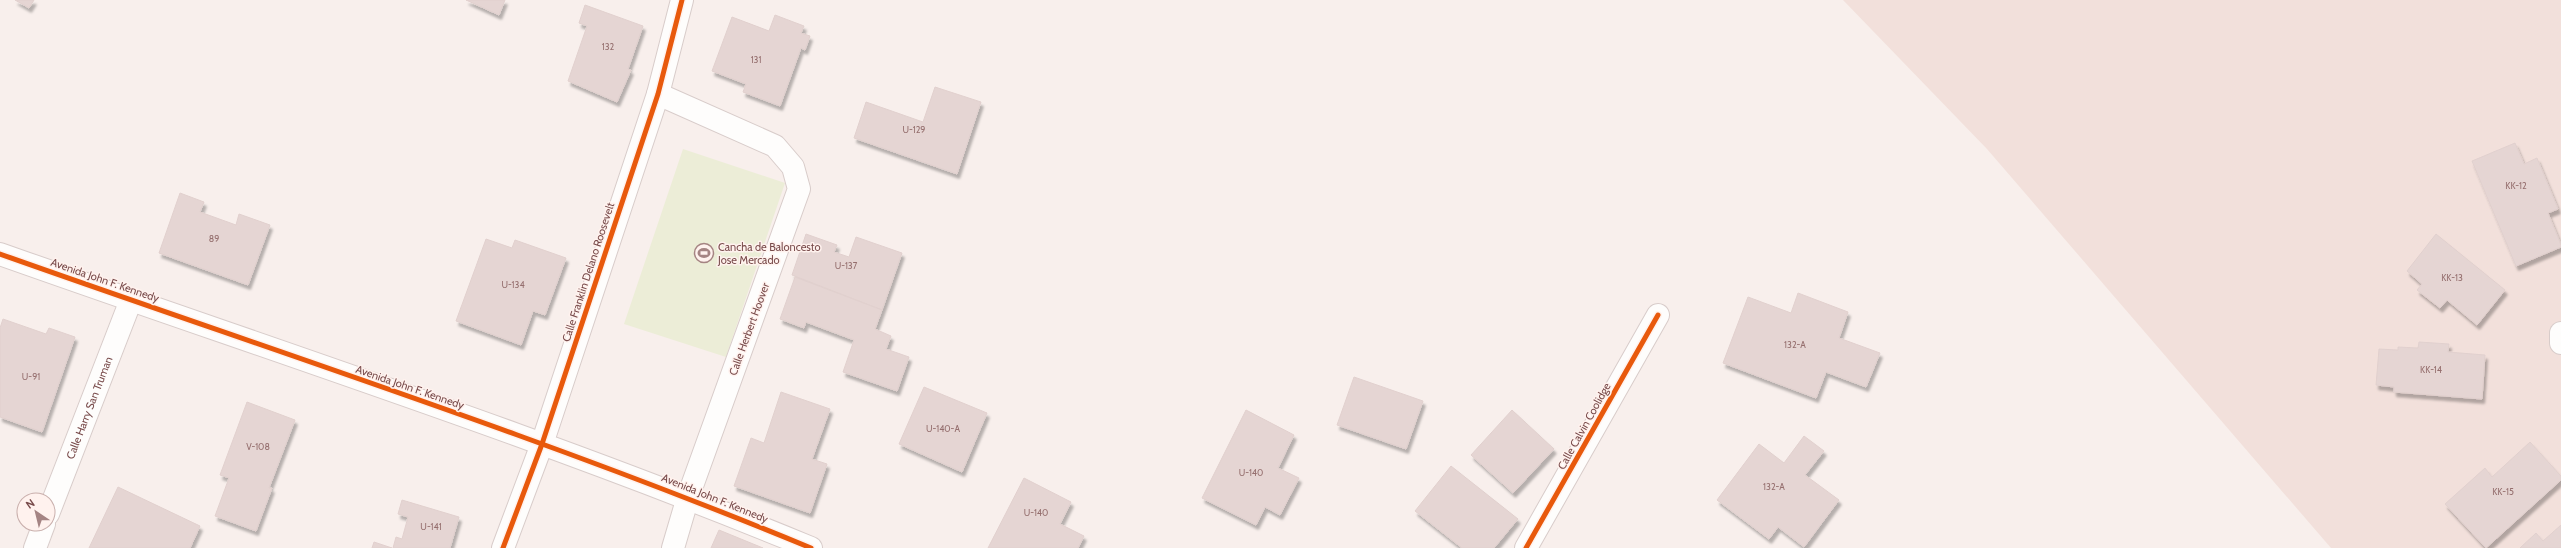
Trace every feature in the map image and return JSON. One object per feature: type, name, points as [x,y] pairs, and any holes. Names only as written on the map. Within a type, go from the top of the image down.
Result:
[{"type":"street","name":"Calle Franklin Delano Roosevelt","points":[[503,548],[542,444],[658,94],[682,0]]},
{"type":"street","name":"Calle Herbert Hoover","points":[[658,94],[775,146],[793,167],[799,189],[688,497],[673,548]]},
{"type":"street","name":"Avenida John F. Kennedy","points":[[0,254],[542,444],[688,497],[811,548]]},
{"type":"street","name":"Calle Harry San Truman","points":[[56,493],[131,300]]},
{"type":"street","name":"Calle Calvin Coolidge","points":[[1526,548],[1658,315]]},
{"type":"street","points":[[2561,333],[2561,343]]},
{"type":"street","points":[[35,548],[41,532]]},
{"type":"shaded area","points":[[1843,0],[2561,0],[2561,548],[2331,548],[1987,149]]},
{"type":"green space","name":"Cancha de Baloncesto Jose Mercado","points":[[683,149],[785,183],[726,357],[624,324]]},
{"type":"building","points":[[15,0],[34,0],[29,8]]},
{"type":"building","points":[[466,0],[505,0],[499,15]]},
{"type":"building","points":[[585,5],[643,26],[628,69],[631,70],[617,102],[568,81],[587,26],[579,23]]},
{"type":"building","points":[[775,15],[804,26],[801,33],[810,36],[805,50],[801,48],[780,106],[743,92],[746,84],[712,71],[732,17],[769,31]]},
{"type":"building","points":[[935,87],[981,102],[957,174],[854,138],[866,102],[923,122]]},
{"type":"building","points":[[2515,143],[2524,164],[2537,158],[2558,209],[2548,213],[2561,245],[2561,247],[2516,266],[2472,161]]},
{"type":"building","points":[[180,193],[204,202],[200,212],[236,225],[239,214],[270,225],[248,285],[159,253]]},
{"type":"building","points":[[806,234],[837,245],[834,252],[849,257],[856,237],[902,253],[882,310],[792,275]]},
{"type":"building","points":[[2436,234],[2505,290],[2477,325],[2447,300],[2440,308],[2417,290],[2422,284],[2407,271]]},
{"type":"building","points":[[486,239],[512,248],[515,240],[566,258],[545,315],[533,311],[521,345],[456,321]]},
{"type":"building","points":[[795,277],[882,310],[875,329],[891,336],[886,349],[909,357],[897,391],[843,372],[854,340],[806,322],[804,328],[780,319]]},
{"type":"building","points":[[1798,293],[1848,312],[1839,338],[1880,353],[1866,387],[1826,372],[1816,398],[1723,363],[1748,297],[1791,313]]},
{"type":"building","points":[[3,319],[46,334],[49,328],[75,337],[42,432],[0,417],[0,328]]},
{"type":"building","points":[[2419,342],[2449,344],[2448,352],[2485,355],[2482,399],[2394,392],[2394,387],[2376,385],[2379,349],[2398,350],[2398,347],[2418,348]]},
{"type":"building","points":[[1354,377],[1423,401],[1406,449],[1337,425]]},
{"type":"building","points":[[924,387],[987,413],[962,472],[899,444]]},
{"type":"building","points":[[781,392],[830,409],[812,459],[827,464],[810,513],[734,486],[751,438],[764,443]]},
{"type":"building","points":[[247,402],[295,420],[269,488],[272,488],[256,531],[215,516],[229,478],[220,475]]},
{"type":"building","points":[[1246,410],[1294,435],[1278,468],[1299,478],[1280,515],[1265,507],[1256,525],[1202,498]]},
{"type":"building","points":[[1512,410],[1554,449],[1513,493],[1471,455]]},
{"type":"building","points":[[1804,436],[1824,451],[1805,475],[1839,500],[1804,547],[1778,527],[1769,539],[1717,500],[1759,444],[1784,463]]},
{"type":"building","points":[[2530,442],[2561,476],[2561,480],[2486,548],[2445,504],[2485,468],[2492,477]]},
{"type":"building","points":[[1451,466],[1518,519],[1494,548],[1462,548],[1415,511]]},
{"type":"building","points":[[1024,478],[1071,502],[1060,524],[1084,536],[1078,548],[988,548]]},
{"type":"building","points":[[118,487],[200,526],[190,548],[89,548]]},
{"type":"building","points":[[402,500],[459,517],[450,548],[393,548],[396,537],[402,539],[408,517],[398,514]]},
{"type":"building","points":[[2561,525],[2561,548],[2520,548],[2536,533],[2543,541]]},
{"type":"building","points":[[719,530],[763,548],[711,548]]},
{"type":"building","points":[[374,542],[392,548],[372,548]]},
{"type":"cycle path","points":[[503,548],[542,444],[658,94],[682,0]]},
{"type":"cycle path","points":[[0,254],[509,432],[610,469],[811,548]]},
{"type":"cycle path","points":[[1526,548],[1658,315]]},
{"type":"place","name":"Cancha de Baloncesto Jose Mercado","points":[[704,253]]}]
